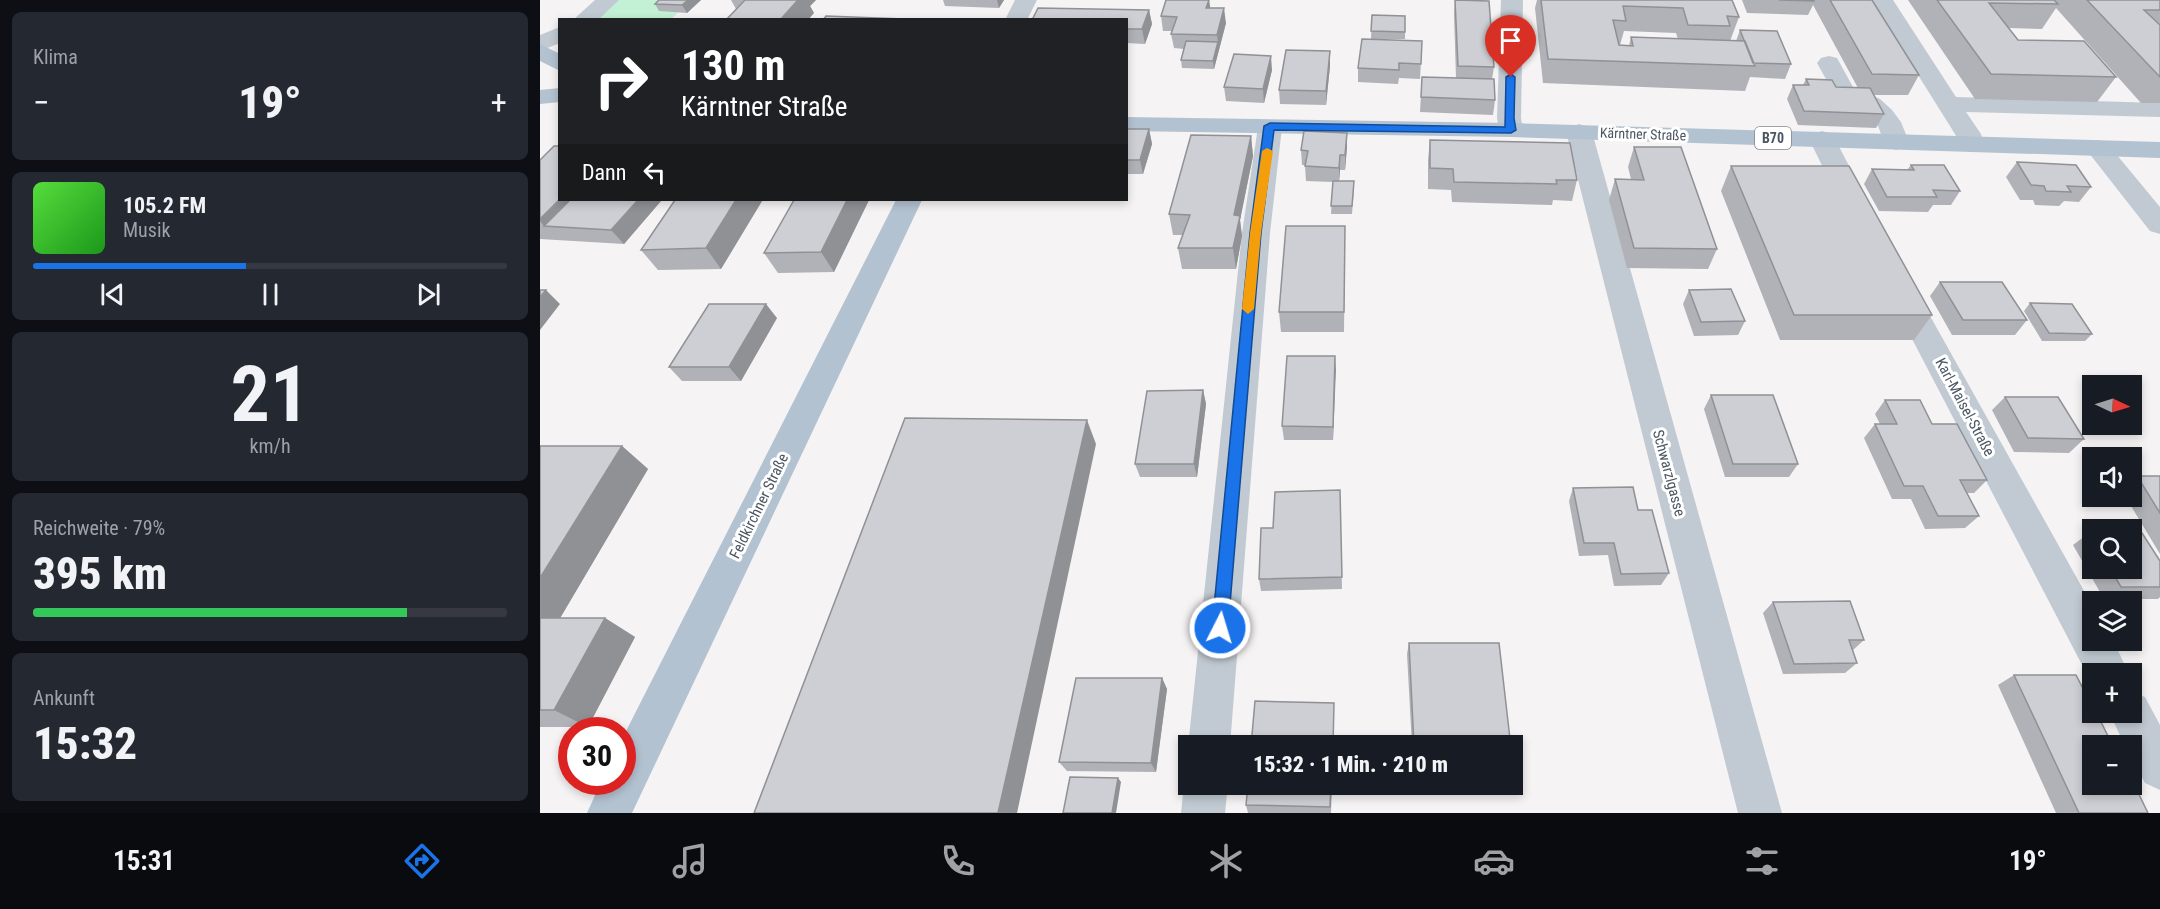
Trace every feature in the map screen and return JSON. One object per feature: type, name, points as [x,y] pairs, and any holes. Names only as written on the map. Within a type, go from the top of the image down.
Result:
[{"type":"main road","points":[[540,97],[558,95]]},
{"type":"main road","name":"Kärntner Straße","points":[[1128,124],[1511,130],[2160,150]]},
{"type":"main road","name":"Feldkirchner Straße","points":[[609,813],[909,201]]},
{"type":"street","points":[[586,18],[608,0]]},
{"type":"street","points":[[1017,18],[1026,0]]},
{"type":"street","points":[[1511,130],[1509,118],[1512,0]]},
{"type":"street","points":[[1882,0],[1968,134],[1971,144]]},
{"type":"street","points":[[545,59],[558,37]]},
{"type":"street","points":[[1829,63],[1844,93],[1870,101],[1886,118],[1896,142]]},
{"type":"street","points":[[1948,104],[2160,111]]},
{"type":"street","points":[[1210,735],[1254,244],[1270,126]]},
{"type":"street","name":"Schwarzlgasse","points":[[1579,132],[1760,813]]},
{"type":"street","points":[[1822,139],[1872,234]]},
{"type":"street","points":[[2098,148],[2160,225]]},
{"type":"street","name":"Karl-Maisel-Straße","points":[[1888,265],[2103,663]]},
{"type":"street","points":[[2136,723],[2160,768]]},
{"type":"street","points":[[1203,813],[1205,795]]},
{"type":"green space","points":[[615,0],[692,0],[672,18],[593,18]]},
{"type":"building","points":[[659,0],[688,0],[682,5],[655,4]]},
{"type":"building","points":[[745,0],[798,0],[782,18],[728,18]]},
{"type":"building","points":[[1166,0],[1209,0],[1206,8],[1224,8],[1217,35],[1171,34],[1177,17],[1161,16]]},
{"type":"building","points":[[1455,0],[1489,1],[1494,67],[1458,66]]},
{"type":"building","points":[[1541,0],[1732,0],[1739,17],[1727,16],[1730,26],[1688,25],[1683,8],[1623,6],[1626,21],[1613,20],[1619,45],[1633,46],[1631,37],[1745,41],[1755,66],[1548,59]]},
{"type":"building","points":[[1830,0],[1872,0],[1919,75],[1872,74]]},
{"type":"building","points":[[1937,0],[2054,0],[2058,4],[1989,3],[2018,40],[2084,41],[2116,77],[1991,74]]},
{"type":"building","points":[[2087,0],[2160,0],[2160,10],[2144,10],[2160,25],[2160,77]]},
{"type":"building","points":[[1038,8],[1149,10],[1142,29],[1128,29],[1128,18],[1033,18]]},
{"type":"building","points":[[1372,15],[1405,16],[1405,32],[1371,31]]},
{"type":"building","points":[[826,16],[878,18],[824,18]]},
{"type":"building","points":[[1740,30],[1777,31],[1791,64],[1753,63]]},
{"type":"building","points":[[1362,39],[1422,41],[1421,64],[1399,63],[1399,70],[1358,68]]},
{"type":"building","points":[[1186,41],[1218,42],[1213,61],[1181,60]]},
{"type":"building","points":[[1286,50],[1330,51],[1326,91],[1279,90]]},
{"type":"building","points":[[1234,54],[1271,56],[1263,89],[1224,87]]},
{"type":"building","points":[[1422,77],[1494,79],[1495,100],[1421,97]]},
{"type":"building","points":[[1806,79],[1832,80],[1836,87],[1870,88],[1884,114],[1804,111],[1793,85],[1809,85]]},
{"type":"building","points":[[1128,129],[1149,129],[1140,160],[1128,160]]},
{"type":"building","points":[[1304,131],[1347,133],[1345,155],[1340,155],[1339,168],[1305,166],[1308,151],[1301,150]]},
{"type":"building","points":[[1191,135],[1251,136],[1234,215],[1240,216],[1233,248],[1178,248],[1190,215],[1169,214]]},
{"type":"building","points":[[1430,140],[1570,143],[1577,180],[1556,180],[1557,184],[1454,182],[1453,169],[1430,168]]},
{"type":"building","points":[[554,146],[558,146],[558,201],[540,219],[540,160]]},
{"type":"building","points":[[1634,147],[1681,147],[1717,249],[1634,248],[1615,179],[1644,180]]},
{"type":"building","points":[[2017,162],[2076,165],[2091,187],[2067,186],[2071,192],[2046,191],[2044,186],[2031,185]]},
{"type":"building","points":[[1911,165],[1944,165],[1960,191],[1933,190],[1937,197],[1887,197],[1872,169],[1914,170]]},
{"type":"building","points":[[1731,166],[1849,166],[1932,315],[1794,315]]},
{"type":"building","points":[[1333,181],[1354,181],[1352,206],[1331,206]]},
{"type":"building","points":[[569,201],[637,201],[611,230],[544,226]]},
{"type":"building","points":[[674,201],[735,201],[706,248],[641,250]]},
{"type":"building","points":[[793,201],[846,201],[821,252],[764,253]]},
{"type":"building","points":[[1286,226],[1345,226],[1344,312],[1279,312]]},
{"type":"building","points":[[1940,282],[2002,282],[2027,320],[1963,320]]},
{"type":"building","points":[[1731,289],[1745,321],[1701,322],[1689,290]]},
{"type":"building","points":[[2030,303],[2072,304],[2092,334],[2049,333]]},
{"type":"building","points":[[709,304],[766,304],[729,367],[669,367]]},
{"type":"building","points":[[1287,356],[1335,356],[1333,427],[1282,426]]},
{"type":"building","points":[[1203,390],[1194,464],[1135,464],[1147,391]]},
{"type":"building","points":[[1711,395],[1773,395],[1798,464],[1733,464]]},
{"type":"building","points":[[2005,397],[2058,397],[2084,439],[2028,438]]},
{"type":"building","points":[[1885,400],[1920,400],[1932,424],[1957,424],[1987,480],[1960,480],[1979,516],[1938,516],[1923,486],[1904,486],[1875,424],[1897,424]]},
{"type":"building","points":[[905,418],[1087,420],[998,813],[754,813]]},
{"type":"building","points":[[540,446],[622,446],[540,578]]},
{"type":"building","points":[[2142,476],[2160,476],[2160,513],[2142,484]]},
{"type":"building","points":[[1633,487],[1638,510],[1652,510],[1669,573],[1621,574],[1614,543],[1584,543],[1573,488]]},
{"type":"building","points":[[1340,490],[1342,577],[1259,579],[1261,528],[1273,528],[1275,492]]},
{"type":"building","points":[[2142,533],[2160,561],[2160,587],[2121,587],[2116,579],[2142,579]]},
{"type":"building","points":[[1850,601],[1864,640],[1849,640],[1857,663],[1794,664],[1773,602]]},
{"type":"building","points":[[540,618],[605,618],[554,710],[540,710]]},
{"type":"building","points":[[1409,643],[1499,643],[1510,735],[1413,735]]},
{"type":"building","points":[[2014,675],[2076,675],[2082,687],[2082,723],[2102,723],[2108,735],[2082,735],[2082,795],[2139,795],[2148,813],[2079,813]]},
{"type":"building","points":[[1076,678],[1162,678],[1151,763],[1059,762]]},
{"type":"building","points":[[1255,701],[1334,703],[1333,735],[1252,735]]},
{"type":"building","points":[[1070,777],[1118,778],[1112,813],[1063,813]]},
{"type":"building","points":[[1247,795],[1331,795],[1330,807],[1246,805]]},
{"type":"slow traffic","points":[[1248,309],[1267,151]]},
{"type":"route","points":[[1220,628],[1256,233],[1270,126],[1511,130],[1509,118],[1511,77]]}]
